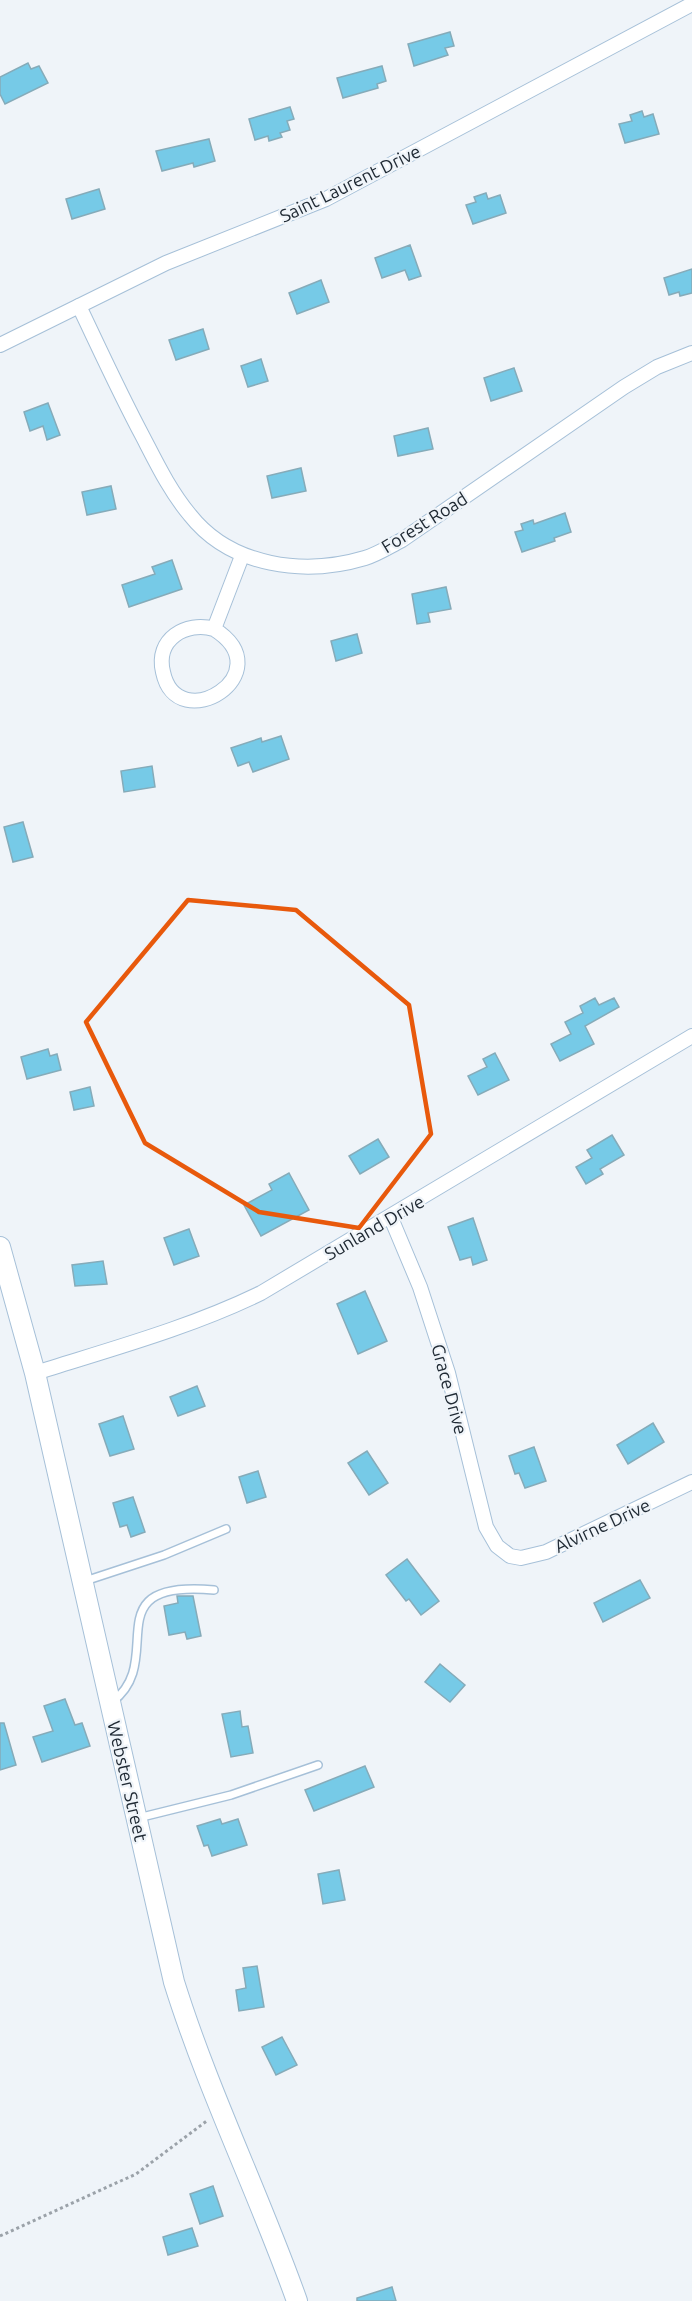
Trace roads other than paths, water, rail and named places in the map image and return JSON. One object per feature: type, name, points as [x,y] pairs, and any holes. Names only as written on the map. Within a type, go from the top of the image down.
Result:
[{"type":"main road","name":"Webster Street","points":[[0,1247],[35,1373],[174,1982],[192,2037],[258,2197],[297,2301]]},
{"type":"street","name":"Saint Laurent Drive","points":[[0,345],[166,263],[326,199],[692,4]]},
{"type":"street","name":"Forest Road","points":[[79,306],[123,401],[169,487],[191,518],[219,543],[243,556],[288,566],[328,566],[367,557],[402,540],[624,387],[657,367],[692,353]]},
{"type":"street","points":[[214,629],[243,556]]},
{"type":"street","points":[[190,626],[214,629],[225,635],[233,645],[237,657],[234,676],[224,692],[213,698],[201,701],[188,699],[168,685],[162,668],[164,650],[170,639],[190,626]]},
{"type":"street","name":"Sunland Drive","points":[[35,1373],[220,1313],[261,1293],[391,1218],[692,1036]]},
{"type":"street","name":"Grace Drive","points":[[391,1218],[420,1287],[448,1373],[486,1527],[497,1546],[510,1556]]},
{"type":"street","name":"Alvirne Drive","points":[[510,1556],[521,1558],[546,1552],[692,1482]]},
{"type":"lane","points":[[82,1582],[164,1556],[226,1529]]},
{"type":"lane","points":[[110,1703],[126,1692],[135,1656],[142,1608],[154,1595],[184,1588],[214,1590]]},
{"type":"lane","points":[[136,1819],[231,1796],[318,1765]]}]
